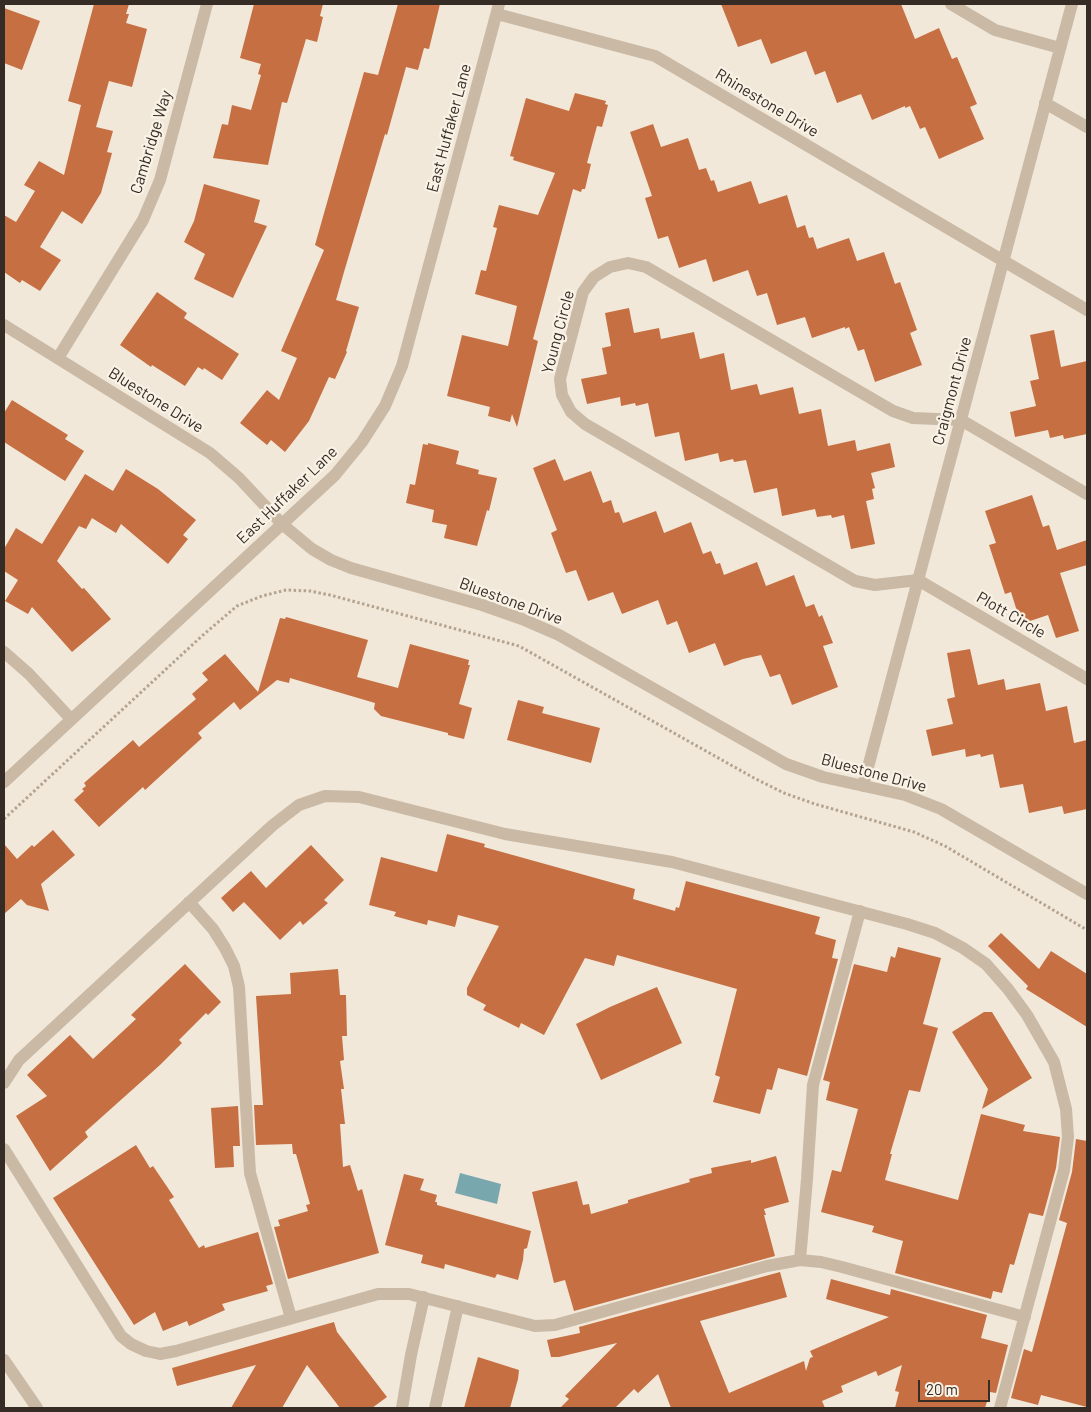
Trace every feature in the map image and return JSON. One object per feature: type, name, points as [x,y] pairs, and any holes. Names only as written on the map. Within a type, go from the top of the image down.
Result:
[{"type":"street","name":"Cambridge Way","points":[[58,358],[143,220],[160,180],[208,4]]},
{"type":"street","points":[[951,4],[994,30],[1060,48]]},
{"type":"street","name":"Craigmont Drive","points":[[863,786],[1072,4]]},
{"type":"street","name":"Rhinestone Drive","points":[[498,9],[655,56],[1087,310]]},
{"type":"street","name":"East Huffaker Lane","points":[[4,782],[335,475],[362,442],[384,406],[402,366],[498,9]]},
{"type":"street","points":[[1045,103],[1087,127]]},
{"type":"street","name":"Young Circle","points":[[918,580],[874,585],[855,581],[585,424],[571,412],[562,395],[560,379],[583,292],[594,277],[610,267],[628,264],[646,267],[893,411],[913,418],[961,420]]},
{"type":"street","name":"Bluestone Drive","points":[[4,324],[210,454],[239,478],[282,524],[312,549],[331,560],[351,568],[522,619],[560,635],[786,764],[823,777],[905,795],[941,810],[1087,894]]},
{"type":"street","points":[[961,420],[1087,494]]},
{"type":"street","name":"Plott Circle","points":[[918,580],[1087,679]]},
{"type":"street","points":[[4,652],[29,674],[71,719]]},
{"type":"street","points":[[4,1083],[19,1060],[273,825],[299,805],[325,796],[359,796],[505,834],[672,862],[860,911],[936,933],[986,964],[1008,989],[1027,1015],[1054,1062],[1066,1109],[1068,1137],[1064,1170],[1000,1408]]},
{"type":"street","points":[[189,902],[213,929],[226,948],[234,966],[239,987],[250,1173],[291,1318]]},
{"type":"street","points":[[800,1260],[812,1085],[860,911]]},
{"type":"street","points":[[4,1149],[121,1336],[131,1344],[146,1351],[160,1354],[378,1294],[410,1294],[535,1326],[555,1325],[767,1266],[800,1260],[822,1262],[842,1267],[1025,1317]]},
{"type":"street","points":[[402,1408],[424,1297]]},
{"type":"street","points":[[434,1408],[458,1306]]},
{"type":"street","points":[[4,1360],[37,1408]]},
{"type":"path","points":[[4,818],[237,606],[262,596],[286,590],[310,591],[330,594],[519,646],[754,778],[784,793],[815,804],[914,832],[945,846],[1087,930]]},
{"type":"water","points":[[460,1173],[501,1184],[497,1204],[455,1193]]},
{"type":"building","points":[[94,4],[129,4],[126,14],[129,14],[126,23],[147,29],[132,87],[109,81],[96,127],[113,131],[107,152],[112,153],[101,193],[82,224],[62,211],[40,247],[61,260],[40,291],[22,280],[20,283],[4,272],[4,215],[16,222],[35,191],[24,185],[39,161],[64,175],[81,105],[68,101]]},
{"type":"building","points":[[254,4],[323,4],[320,16],[323,17],[317,42],[306,39],[287,103],[282,102],[268,165],[213,158],[222,124],[228,125],[232,105],[251,110],[261,75],[258,74],[261,64],[240,58]]},
{"type":"building","points":[[398,4],[440,4],[429,49],[424,48],[418,70],[406,67],[336,300],[359,307],[347,352],[335,379],[329,377],[309,421],[285,452],[271,440],[267,445],[240,423],[267,390],[279,400],[297,358],[281,351],[324,250],[315,245],[364,72],[378,75]]},
{"type":"building","points":[[721,4],[901,4],[915,39],[939,28],[952,59],[957,57],[977,104],[970,107],[984,139],[939,159],[925,127],[920,129],[910,106],[905,108],[905,106],[872,120],[861,94],[837,103],[825,71],[815,75],[806,51],[771,64],[761,39],[738,47]]},
{"type":"building","points":[[4,8],[40,21],[22,70],[4,63]]},
{"type":"building","points":[[575,93],[606,101],[605,104],[608,105],[602,127],[597,126],[587,163],[591,164],[585,189],[582,189],[581,192],[573,189],[533,339],[538,341],[517,427],[512,414],[510,422],[488,416],[490,407],[447,396],[462,335],[508,346],[517,306],[475,294],[481,270],[486,271],[497,228],[493,227],[499,205],[538,215],[555,173],[513,160],[514,157],[510,156],[526,98],[569,111]]},
{"type":"building","points":[[653,124],[661,147],[688,138],[699,170],[706,168],[711,181],[714,180],[718,192],[751,181],[759,204],[787,195],[797,228],[805,225],[809,238],[813,237],[817,249],[849,238],[857,261],[884,252],[895,284],[900,282],[917,330],[910,333],[922,365],[875,382],[864,349],[858,351],[849,327],[812,338],[805,317],[777,325],[767,293],[757,296],[748,270],[713,282],[706,259],[679,268],[668,236],[658,239],[645,198],[652,196],[630,132]]},
{"type":"building","points":[[204,184],[260,200],[254,222],[267,226],[233,298],[194,279],[205,254],[184,242],[194,221]]},
{"type":"building","points":[[157,292],[187,313],[184,318],[239,354],[222,380],[204,368],[203,370],[198,367],[185,386],[152,365],[151,367],[120,345]]},
{"type":"building","points":[[629,308],[634,333],[659,328],[661,339],[694,332],[700,359],[724,353],[731,390],[757,384],[760,395],[793,387],[799,414],[821,409],[828,446],[855,440],[857,451],[890,443],[895,467],[871,473],[875,488],[872,489],[874,499],[866,501],[875,544],[851,549],[844,515],[832,518],[831,515],[817,517],[815,509],[782,516],[777,488],[754,493],[746,460],[734,462],[733,459],[720,462],[718,453],[685,461],[679,432],[655,437],[648,403],[636,406],[635,403],[621,406],[620,397],[587,404],[581,379],[607,374],[602,348],[611,346],[605,313]]},
{"type":"building","points":[[1054,330],[1061,367],[1087,361],[1087,434],[1064,439],[1063,435],[1050,438],[1048,430],[1015,437],[1010,412],[1036,406],[1030,381],[1039,379],[1030,335]]},
{"type":"building","points":[[12,400],[68,435],[65,439],[84,451],[65,481],[4,442],[4,413]]},
{"type":"building","points":[[428,443],[459,451],[456,464],[479,470],[478,474],[497,478],[489,511],[487,510],[477,546],[444,538],[447,525],[432,522],[434,510],[406,503],[410,484],[415,485],[423,444],[428,445]]},
{"type":"building","points":[[555,459],[564,481],[591,471],[603,503],[611,500],[615,513],[619,512],[623,523],[656,511],[664,533],[691,522],[703,554],[711,551],[716,564],[720,563],[724,575],[757,562],[766,586],[794,575],[806,607],[814,604],[819,617],[822,615],[833,643],[823,646],[838,687],[792,705],[780,674],[770,677],[761,655],[724,666],[715,643],[689,653],[677,621],[667,625],[658,600],[622,614],[613,592],[588,601],[576,570],[566,573],[551,533],[557,530],[533,468]]},
{"type":"building","points":[[126,469],[158,489],[196,520],[183,535],[188,539],[168,564],[121,524],[116,533],[92,518],[86,529],[79,526],[57,561],[111,619],[72,652],[32,607],[28,614],[5,601],[18,580],[4,571],[4,549],[16,528],[42,544],[85,474],[113,491]]},
{"type":"building","points":[[1032,495],[1043,527],[1049,525],[1057,550],[1087,540],[1087,565],[1060,573],[1079,631],[1056,638],[1048,615],[1021,624],[1011,592],[1005,594],[989,545],[996,543],[985,511]]},
{"type":"building","points":[[286,617],[368,640],[357,677],[398,688],[410,644],[469,660],[468,665],[470,665],[459,704],[472,708],[464,739],[448,735],[448,733],[381,716],[374,709],[375,703],[290,678],[289,683],[277,680],[240,710],[234,702],[198,733],[202,738],[145,790],[143,787],[99,827],[74,800],[84,791],[82,789],[86,786],[84,783],[133,740],[139,747],[196,699],[192,694],[208,680],[202,673],[225,654],[258,692],[280,618],[285,619]]},
{"type":"building","points":[[970,649],[978,685],[1004,679],[1006,690],[1040,683],[1046,711],[1067,706],[1074,743],[1087,740],[1087,809],[1064,814],[1062,806],[1029,813],[1023,784],[1000,788],[993,754],[981,757],[980,754],[966,757],[965,749],[932,756],[926,730],[953,724],[947,699],[955,697],[947,653]]},
{"type":"building","points":[[518,700],[544,707],[542,713],[600,728],[591,763],[507,740]]},
{"type":"building","points":[[53,830],[75,855],[41,884],[49,911],[27,905],[21,899],[4,914],[4,844],[17,859]]},
{"type":"building","points":[[447,834],[485,844],[484,847],[635,889],[633,899],[675,911],[676,907],[679,908],[686,881],[820,917],[815,934],[836,940],[832,958],[838,959],[807,1076],[778,1068],[772,1090],[767,1089],[760,1114],[713,1102],[720,1077],[715,1075],[737,989],[617,955],[614,966],[585,958],[544,1035],[521,1023],[519,1028],[483,1010],[486,1005],[467,995],[467,988],[499,926],[458,915],[455,927],[428,920],[427,925],[394,916],[396,912],[369,905],[381,857],[437,872]]},
{"type":"building","points":[[311,845],[344,880],[324,900],[328,903],[303,925],[300,921],[280,940],[244,902],[233,912],[221,898],[251,871],[266,888]]},
{"type":"building","points":[[1001,933],[1039,969],[1051,951],[1087,974],[1087,1027],[1026,989],[1028,986],[988,946]]},
{"type":"building","points":[[898,947],[941,958],[923,1024],[938,1028],[920,1092],[909,1090],[890,1154],[892,1154],[885,1180],[958,1200],[981,1114],[1025,1125],[1023,1131],[1060,1137],[1056,1168],[1043,1216],[1029,1213],[1014,1265],[1010,1264],[1002,1293],[993,1291],[991,1299],[895,1273],[903,1241],[872,1232],[874,1226],[821,1212],[832,1170],[841,1172],[858,1109],[826,1100],[830,1082],[823,1080],[854,964],[887,972],[891,956],[895,958]]},
{"type":"building","points":[[185,964],[221,1002],[208,1015],[206,1013],[179,1040],[182,1043],[160,1065],[85,1132],[88,1137],[50,1171],[16,1116],[47,1096],[27,1075],[70,1035],[93,1059],[136,1019],[131,1015]]},
{"type":"building","points":[[338,969],[340,995],[346,995],[347,1036],[342,1036],[344,1060],[340,1061],[344,1089],[341,1089],[345,1124],[340,1124],[343,1167],[350,1165],[358,1191],[362,1189],[379,1253],[288,1279],[274,1227],[280,1226],[278,1220],[308,1211],[306,1205],[310,1204],[296,1154],[293,1154],[292,1144],[256,1145],[254,1105],[263,1105],[256,996],[291,994],[290,973]]},
{"type":"building","points":[[657,987],[682,1043],[601,1080],[576,1024]]},
{"type":"building","points":[[984,1012],[992,1012],[1032,1078],[982,1109],[988,1089],[952,1032]]},
{"type":"building","points":[[238,1106],[240,1146],[233,1146],[234,1167],[215,1168],[211,1108]]},
{"type":"building","points":[[1076,1139],[1087,1141],[1087,1407],[1041,1395],[1038,1405],[1011,1398],[1024,1349],[1032,1352],[1067,1223],[1059,1220],[1072,1172]]},
{"type":"building","points":[[136,1145],[150,1168],[153,1166],[174,1197],[169,1200],[199,1248],[204,1245],[205,1248],[258,1232],[273,1284],[266,1286],[268,1291],[222,1304],[225,1310],[189,1326],[187,1321],[163,1331],[155,1312],[134,1325],[53,1198]]},
{"type":"building","points":[[776,1156],[789,1202],[764,1209],[775,1256],[574,1311],[565,1280],[554,1283],[532,1192],[577,1181],[583,1205],[589,1204],[591,1214],[628,1203],[628,1200],[690,1182],[689,1179],[712,1173],[711,1168],[751,1160],[751,1163]]},
{"type":"building","points":[[404,1174],[424,1179],[420,1190],[437,1195],[435,1202],[437,1202],[437,1205],[531,1231],[527,1248],[524,1249],[518,1280],[497,1274],[495,1278],[445,1264],[444,1269],[421,1263],[423,1255],[385,1245]]},
{"type":"building","points":[[780,1272],[787,1297],[700,1321],[729,1393],[804,1361],[806,1371],[810,1358],[813,1357],[810,1351],[889,1317],[826,1299],[831,1279],[890,1295],[891,1289],[987,1315],[981,1338],[1008,1345],[996,1393],[990,1392],[985,1408],[895,1408],[899,1392],[895,1391],[902,1365],[878,1376],[876,1371],[841,1386],[843,1392],[822,1401],[825,1408],[671,1408],[658,1374],[638,1393],[634,1389],[615,1408],[560,1408],[569,1399],[565,1396],[617,1343],[559,1357],[551,1357],[547,1340],[580,1333],[579,1327]]},
{"type":"building","points":[[334,1322],[337,1332],[387,1397],[372,1408],[340,1408],[307,1365],[282,1408],[231,1408],[256,1365],[177,1386],[172,1368]]},
{"type":"building","points":[[478,1357],[519,1370],[510,1408],[464,1408]]}]
